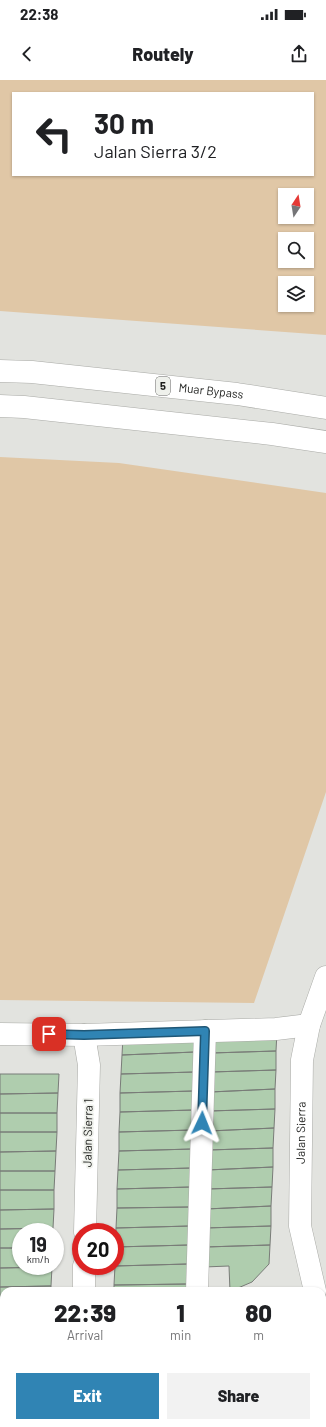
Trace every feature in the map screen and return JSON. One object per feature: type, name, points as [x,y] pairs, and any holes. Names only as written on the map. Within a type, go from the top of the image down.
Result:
[{"type":"main road","name":"Muar Bypass","points":[[0,371],[32,372],[237,394],[326,408]]},
{"type":"main road","points":[[0,406],[24,407],[272,434],[326,442]]},
{"type":"main road","name":"Jalan Sierra","points":[[313,1287],[300,1226],[302,1060],[308,1025],[326,977]]},
{"type":"main road","points":[[0,1034],[84,1035],[276,1029],[308,1025]]},
{"type":"main road","points":[[197,1287],[205,1031]]},
{"type":"main road","name":"Jalan Sierra 1","points":[[84,1035],[90,1065],[85,1223]]},
{"type":"main road","points":[[84,1275],[84,1287]]},
{"type":"shaded area","points":[[0,80],[326,80],[326,335],[0,311]]},
{"type":"shaded area","points":[[0,457],[119,463],[326,493],[326,792],[254,1003],[0,1000]]},
{"type":"building","points":[[277,1031],[276,1051],[211,1053],[212,1033]]},
{"type":"building","points":[[196,1033],[195,1052],[122,1055],[123,1036]]},
{"type":"building","points":[[276,1051],[276,1070],[211,1072],[211,1053]]},
{"type":"building","points":[[195,1052],[195,1072],[121,1074],[122,1055]]},
{"type":"building","points":[[276,1070],[275,1089],[210,1092],[211,1072]]},
{"type":"building","points":[[195,1072],[194,1091],[120,1093],[121,1074]]},
{"type":"building","points":[[0,1074],[59,1074],[58,1093],[0,1094]]},
{"type":"building","points":[[275,1089],[275,1109],[209,1111],[210,1092]]},
{"type":"building","points":[[194,1091],[194,1110],[120,1112],[120,1093]]},
{"type":"building","points":[[58,1093],[57,1113],[0,1113],[0,1094]]},
{"type":"building","points":[[275,1109],[274,1128],[209,1131],[209,1111]]},
{"type":"building","points":[[194,1110],[193,1130],[119,1132],[120,1112]]},
{"type":"building","points":[[0,1113],[57,1113],[57,1132],[0,1132]]},
{"type":"building","points":[[274,1128],[273,1148],[208,1150],[209,1131]]},
{"type":"building","points":[[193,1130],[193,1149],[119,1151],[119,1132]]},
{"type":"building","points":[[0,1132],[57,1132],[56,1151],[0,1152]]},
{"type":"building","points":[[273,1148],[273,1167],[207,1170],[208,1150]]},
{"type":"building","points":[[193,1149],[192,1168],[118,1170],[119,1151]]},
{"type":"building","points":[[56,1151],[55,1171],[0,1171],[0,1152]]},
{"type":"building","points":[[273,1167],[272,1187],[207,1189],[207,1170]]},
{"type":"building","points":[[192,1168],[191,1187],[117,1189],[118,1170]]},
{"type":"building","points":[[0,1171],[55,1171],[54,1190],[0,1190]]},
{"type":"building","points":[[191,1187],[190,1207],[117,1208],[117,1189]]},
{"type":"building","points":[[272,1187],[271,1206],[206,1209],[207,1189]]},
{"type":"building","points":[[0,1190],[54,1190],[54,1209],[0,1210]]},
{"type":"building","points":[[271,1206],[271,1226],[205,1228],[206,1209]]},
{"type":"building","points":[[190,1207],[190,1226],[124,1228],[124,1223],[116,1223],[117,1208]]},
{"type":"building","points":[[54,1209],[53,1223],[12,1223],[12,1229],[0,1229],[0,1210]]},
{"type":"building","points":[[190,1226],[189,1245],[124,1247],[124,1228]]},
{"type":"building","points":[[271,1226],[270,1245],[205,1247],[205,1228]]},
{"type":"building","points":[[0,1229],[12,1229],[12,1248],[0,1248]]},
{"type":"building","points":[[189,1245],[188,1264],[124,1266],[124,1247]]},
{"type":"building","points":[[270,1245],[269,1264],[252,1282],[240,1287],[230,1287],[229,1266],[204,1267],[205,1247]]},
{"type":"building","points":[[0,1248],[12,1248],[12,1268],[0,1268]]},
{"type":"building","points":[[188,1264],[188,1284],[114,1285],[115,1275],[124,1275],[124,1266]]},
{"type":"building","points":[[0,1268],[12,1268],[12,1275],[52,1275],[51,1286],[0,1287]]},
{"type":"building","points":[[188,1284],[188,1287],[114,1287],[114,1285]]},
{"type":"building","points":[[51,1286],[51,1287],[0,1287]]},
{"type":"route","points":[[49,1034],[84,1035],[205,1031],[202,1123]]}]
